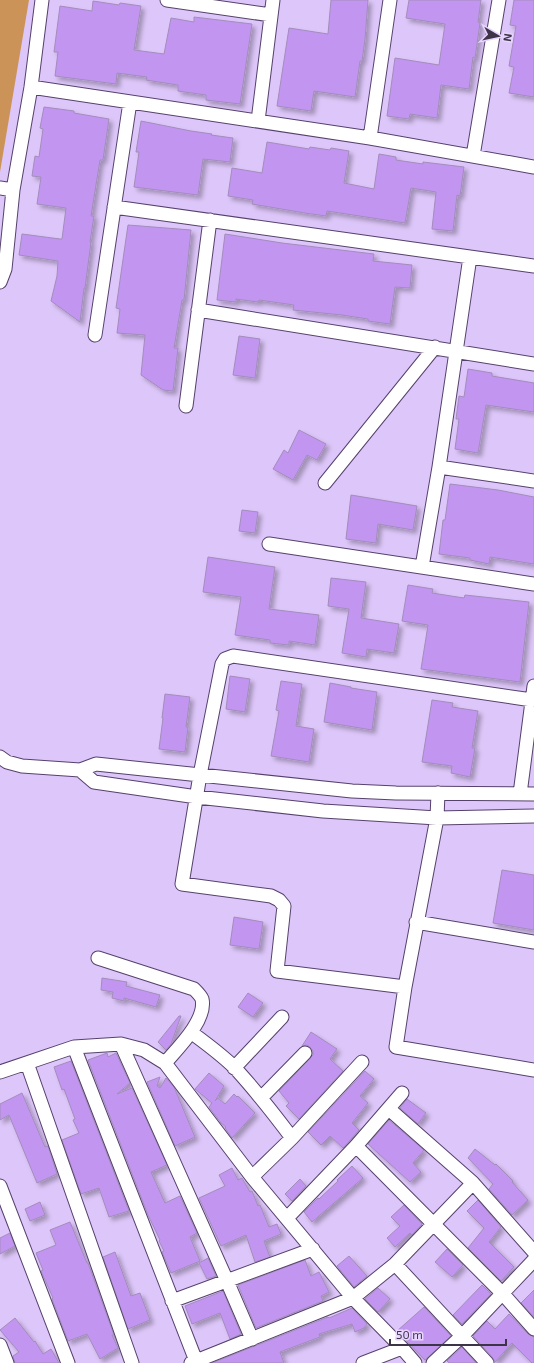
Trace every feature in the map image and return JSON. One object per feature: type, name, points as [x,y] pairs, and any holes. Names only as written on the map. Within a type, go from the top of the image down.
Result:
[{"type":"street","points":[[0,282],[5,269],[13,190],[31,87],[42,0]]},
{"type":"street","points":[[167,0],[271,15]]},
{"type":"street","points":[[258,121],[273,0]]},
{"type":"street","points":[[370,138],[390,0]]},
{"type":"street","points":[[473,156],[499,0]]},
{"type":"street","points":[[31,87],[370,138],[534,167]]},
{"type":"street","points":[[95,335],[130,102]]},
{"type":"street","points":[[0,188],[13,190]]},
{"type":"street","points":[[114,207],[534,266]]},
{"type":"street","points":[[186,406],[210,220]]},
{"type":"street","points":[[422,567],[439,467],[470,257]]},
{"type":"street","points":[[198,310],[534,364]]},
{"type":"street","points":[[325,483],[435,347]]},
{"type":"street","points":[[439,467],[534,481]]},
{"type":"street","points":[[269,544],[534,584]]},
{"type":"street","points":[[405,987],[277,971],[284,906],[279,900],[271,896],[182,884],[200,775],[222,664],[225,659],[233,656],[532,700]]},
{"type":"street","points":[[520,794],[534,686]]},
{"type":"street","points":[[0,757],[7,762],[22,766],[80,770],[96,764],[352,791],[534,794]]},
{"type":"street","points":[[80,770],[94,782],[197,797],[323,811],[437,818],[534,816]]},
{"type":"street","points":[[438,793],[437,818],[416,922],[396,1047],[534,1070]]},
{"type":"street","points":[[416,922],[534,942]]},
{"type":"street","points":[[98,958],[194,990],[202,998],[203,1009],[192,1033],[165,1063]]},
{"type":"street","points":[[234,1068],[282,1017]]},
{"type":"street","points":[[192,1033],[215,1050],[234,1068],[261,1098],[292,1138]]},
{"type":"street","points":[[121,1044],[252,1339]]},
{"type":"street","points":[[0,1072],[74,1047],[121,1044],[144,1050],[165,1063],[252,1177],[353,1298],[415,1363]]},
{"type":"street","points":[[74,1047],[172,1302],[193,1362],[353,1298],[395,1264],[473,1183]]},
{"type":"street","points":[[261,1098],[305,1054]]},
{"type":"street","points":[[252,1177],[292,1138],[362,1062]]},
{"type":"street","points":[[27,1063],[132,1363]]},
{"type":"street","points":[[287,1218],[356,1146],[402,1093]]},
{"type":"street","points":[[389,1109],[473,1183],[534,1252]]},
{"type":"street","points":[[356,1146],[503,1294],[534,1329]]},
{"type":"street","points":[[0,1186],[68,1363]]},
{"type":"street","points":[[172,1302],[313,1249]]},
{"type":"street","points":[[433,1363],[463,1335],[534,1260]]},
{"type":"street","points":[[395,1264],[463,1335],[487,1363]]},
{"type":"street","points":[[0,1345],[7,1363]]},
{"type":"street","points":[[363,1363],[402,1348]]},
{"type":"shaded area","points":[[0,0],[29,0],[0,172]]},
{"type":"building","points":[[331,0],[368,0],[365,39],[355,97],[314,91],[311,111],[277,106],[289,28],[328,34]]},
{"type":"building","points":[[409,0],[481,0],[478,22],[480,23],[475,58],[473,57],[469,89],[441,85],[437,118],[410,114],[409,119],[387,116],[395,58],[439,65],[445,24],[406,18]]},
{"type":"building","points":[[514,0],[534,0],[534,97],[509,93],[514,67],[509,66],[516,26],[510,25]]},
{"type":"building","points":[[93,1],[119,5],[120,3],[141,6],[134,50],[164,54],[171,18],[194,22],[194,17],[252,24],[240,104],[206,100],[206,95],[178,91],[178,85],[146,80],[147,77],[117,73],[116,84],[55,76],[58,52],[54,52],[60,6],[92,11]]},
{"type":"building","points":[[44,107],[74,111],[74,113],[109,119],[103,160],[100,160],[91,216],[94,216],[80,322],[51,301],[57,276],[58,261],[19,255],[22,234],[62,239],[66,208],[37,204],[41,177],[32,176],[35,156],[39,157],[43,129],[40,128]]},
{"type":"building","points":[[141,121],[233,138],[230,162],[203,159],[198,195],[134,187],[139,152],[136,152]]},
{"type":"building","points":[[267,142],[309,149],[310,147],[330,150],[331,148],[349,151],[344,183],[374,189],[379,154],[396,157],[396,160],[423,164],[423,162],[464,167],[460,196],[457,195],[453,231],[432,229],[436,192],[411,188],[405,223],[327,211],[326,216],[305,213],[252,204],[253,200],[228,196],[232,168],[262,173]]},
{"type":"building","points":[[128,225],[191,230],[184,300],[182,300],[174,348],[178,348],[173,391],[163,390],[141,375],[145,335],[117,333],[120,309],[116,308]]},
{"type":"building","points":[[225,234],[282,243],[374,254],[373,261],[412,265],[410,288],[395,287],[390,324],[342,315],[293,310],[294,305],[259,300],[258,302],[236,299],[236,302],[217,300]]},
{"type":"building","points":[[239,336],[260,339],[255,378],[233,375]]},
{"type":"building","points":[[468,369],[492,373],[492,376],[534,383],[534,412],[486,405],[478,453],[455,449],[459,419],[456,419],[459,396],[464,397]]},
{"type":"building","points":[[299,430],[326,444],[317,460],[307,455],[293,480],[273,469],[284,450],[288,453]]},
{"type":"building","points":[[450,484],[498,490],[534,497],[534,564],[490,557],[489,564],[470,560],[470,558],[439,554],[443,520],[445,520]]},
{"type":"building","points":[[351,495],[417,506],[413,530],[378,524],[376,543],[346,539]]},
{"type":"building","points":[[242,510],[258,512],[255,533],[239,531]]},
{"type":"building","points":[[208,557],[275,567],[269,609],[319,615],[315,645],[289,641],[289,645],[270,643],[270,640],[235,635],[241,597],[203,592]]},
{"type":"building","points":[[331,578],[366,582],[361,618],[399,624],[394,653],[367,649],[366,657],[342,653],[349,609],[328,606]]},
{"type":"building","points":[[408,585],[433,589],[432,593],[464,598],[465,595],[529,602],[520,682],[421,669],[428,625],[402,621]]},
{"type":"building","points":[[230,676],[250,679],[245,712],[226,709]]},
{"type":"building","points":[[281,681],[302,684],[296,726],[314,729],[309,762],[271,756],[279,711],[276,710]]},
{"type":"building","points":[[330,683],[377,692],[372,730],[324,722]]},
{"type":"building","points":[[165,694],[190,697],[186,727],[188,727],[185,752],[159,749]]},
{"type":"building","points":[[432,700],[453,703],[452,707],[478,711],[472,748],[475,748],[470,777],[451,773],[452,766],[422,762]]},
{"type":"building","points":[[502,870],[534,875],[534,930],[493,923]]},
{"type":"building","points":[[234,917],[263,922],[259,949],[230,945]]},
{"type":"building","points":[[102,978],[127,982],[126,986],[160,995],[156,1007],[124,998],[124,1001],[112,998],[113,992],[101,990]]},
{"type":"building","points":[[248,993],[263,1003],[253,1017],[238,1007]]},
{"type":"building","points":[[179,1016],[181,1016],[171,1044],[166,1050],[158,1042]]},
{"type":"building","points":[[311,1032],[337,1049],[330,1059],[343,1071],[299,1119],[286,1106],[289,1103],[279,1091],[313,1055],[313,1051],[310,1047],[307,1045],[302,1046]]},
{"type":"building","points":[[107,1053],[108,1057],[116,1053],[130,1083],[117,1094],[132,1088],[167,1165],[151,1172],[165,1203],[180,1196],[197,1233],[190,1237],[200,1261],[171,1273],[162,1252],[164,1251],[159,1241],[160,1240],[148,1215],[88,1060]]},
{"type":"building","points":[[71,1061],[129,1211],[109,1217],[99,1188],[81,1194],[62,1140],[79,1133],[73,1120],[75,1119],[64,1089],[62,1090],[54,1067]]},
{"type":"building","points":[[365,1071],[374,1079],[360,1096],[368,1103],[352,1123],[359,1130],[343,1148],[330,1136],[321,1145],[308,1132]]},
{"type":"building","points":[[209,1073],[224,1086],[215,1101],[218,1098],[225,1104],[234,1094],[237,1097],[238,1096],[255,1113],[232,1138],[225,1128],[226,1127],[221,1123],[209,1107],[212,1103],[195,1089]]},
{"type":"building","points":[[160,1077],[157,1086],[160,1088],[166,1078],[174,1087],[195,1137],[175,1146],[147,1082]]},
{"type":"building","points":[[22,1093],[45,1147],[48,1146],[57,1174],[37,1183],[9,1115],[0,1120],[0,1104]]},
{"type":"building","points":[[407,1099],[426,1113],[418,1124],[400,1108]]},
{"type":"building","points":[[389,1120],[424,1150],[413,1163],[421,1172],[410,1182],[368,1144]]},
{"type":"building","points":[[475,1149],[495,1165],[496,1164],[513,1181],[512,1182],[528,1200],[512,1215],[489,1189],[493,1184],[468,1158]]},
{"type":"building","points":[[352,1166],[363,1178],[312,1222],[304,1212]]},
{"type":"building","points":[[232,1168],[238,1180],[242,1178],[250,1192],[252,1191],[258,1206],[260,1205],[269,1227],[277,1224],[281,1234],[264,1241],[270,1257],[255,1262],[246,1235],[221,1246],[199,1198],[225,1186],[219,1175]]},
{"type":"building","points":[[300,1179],[306,1186],[292,1201],[285,1194]]},
{"type":"building","points":[[478,1200],[501,1227],[489,1242],[514,1267],[501,1281],[468,1248],[484,1228],[467,1211]]},
{"type":"building","points":[[40,1202],[45,1215],[30,1221],[25,1209]]},
{"type":"building","points":[[404,1205],[422,1224],[412,1235],[410,1233],[395,1247],[387,1238],[400,1226],[391,1217]]},
{"type":"building","points":[[70,1222],[88,1263],[114,1335],[112,1335],[118,1348],[100,1359],[87,1334],[68,1341],[52,1299],[53,1298],[41,1271],[43,1270],[36,1253],[56,1245],[50,1230]]},
{"type":"building","points":[[10,1233],[15,1246],[0,1254],[0,1238]]},
{"type":"building","points":[[447,1249],[463,1265],[452,1277],[435,1262]]},
{"type":"building","points":[[115,1252],[131,1296],[140,1293],[150,1320],[128,1329],[103,1257]]},
{"type":"building","points":[[349,1256],[367,1276],[354,1287],[337,1266]]},
{"type":"building","points":[[208,1258],[216,1276],[207,1279],[199,1263]]},
{"type":"building","points":[[305,1260],[311,1276],[319,1272],[329,1292],[321,1296],[323,1301],[256,1328],[238,1285]]},
{"type":"building","points":[[482,1285],[491,1294],[462,1324],[453,1315]]},
{"type":"building","points":[[378,1288],[390,1299],[378,1312],[365,1299]]},
{"type":"building","points":[[534,1290],[534,1317],[521,1303]]},
{"type":"building","points":[[223,1291],[241,1334],[230,1339],[220,1313],[192,1324],[185,1306]]},
{"type":"building","points":[[424,1307],[451,1336],[425,1360],[397,1331]]},
{"type":"building","points":[[352,1308],[367,1324],[364,1328],[355,1332],[352,1324],[319,1334],[320,1337],[280,1352],[284,1363],[212,1363],[328,1317],[329,1318]]},
{"type":"building","points":[[509,1314],[528,1334],[534,1337],[534,1363],[532,1363],[512,1343],[495,1362],[473,1336],[487,1321],[495,1329]]},
{"type":"building","points":[[15,1318],[34,1342],[35,1341],[43,1354],[51,1349],[59,1363],[15,1363],[13,1356],[19,1352],[0,1330]]},
{"type":"building","points":[[462,1347],[476,1363],[449,1363],[447,1361]]}]
